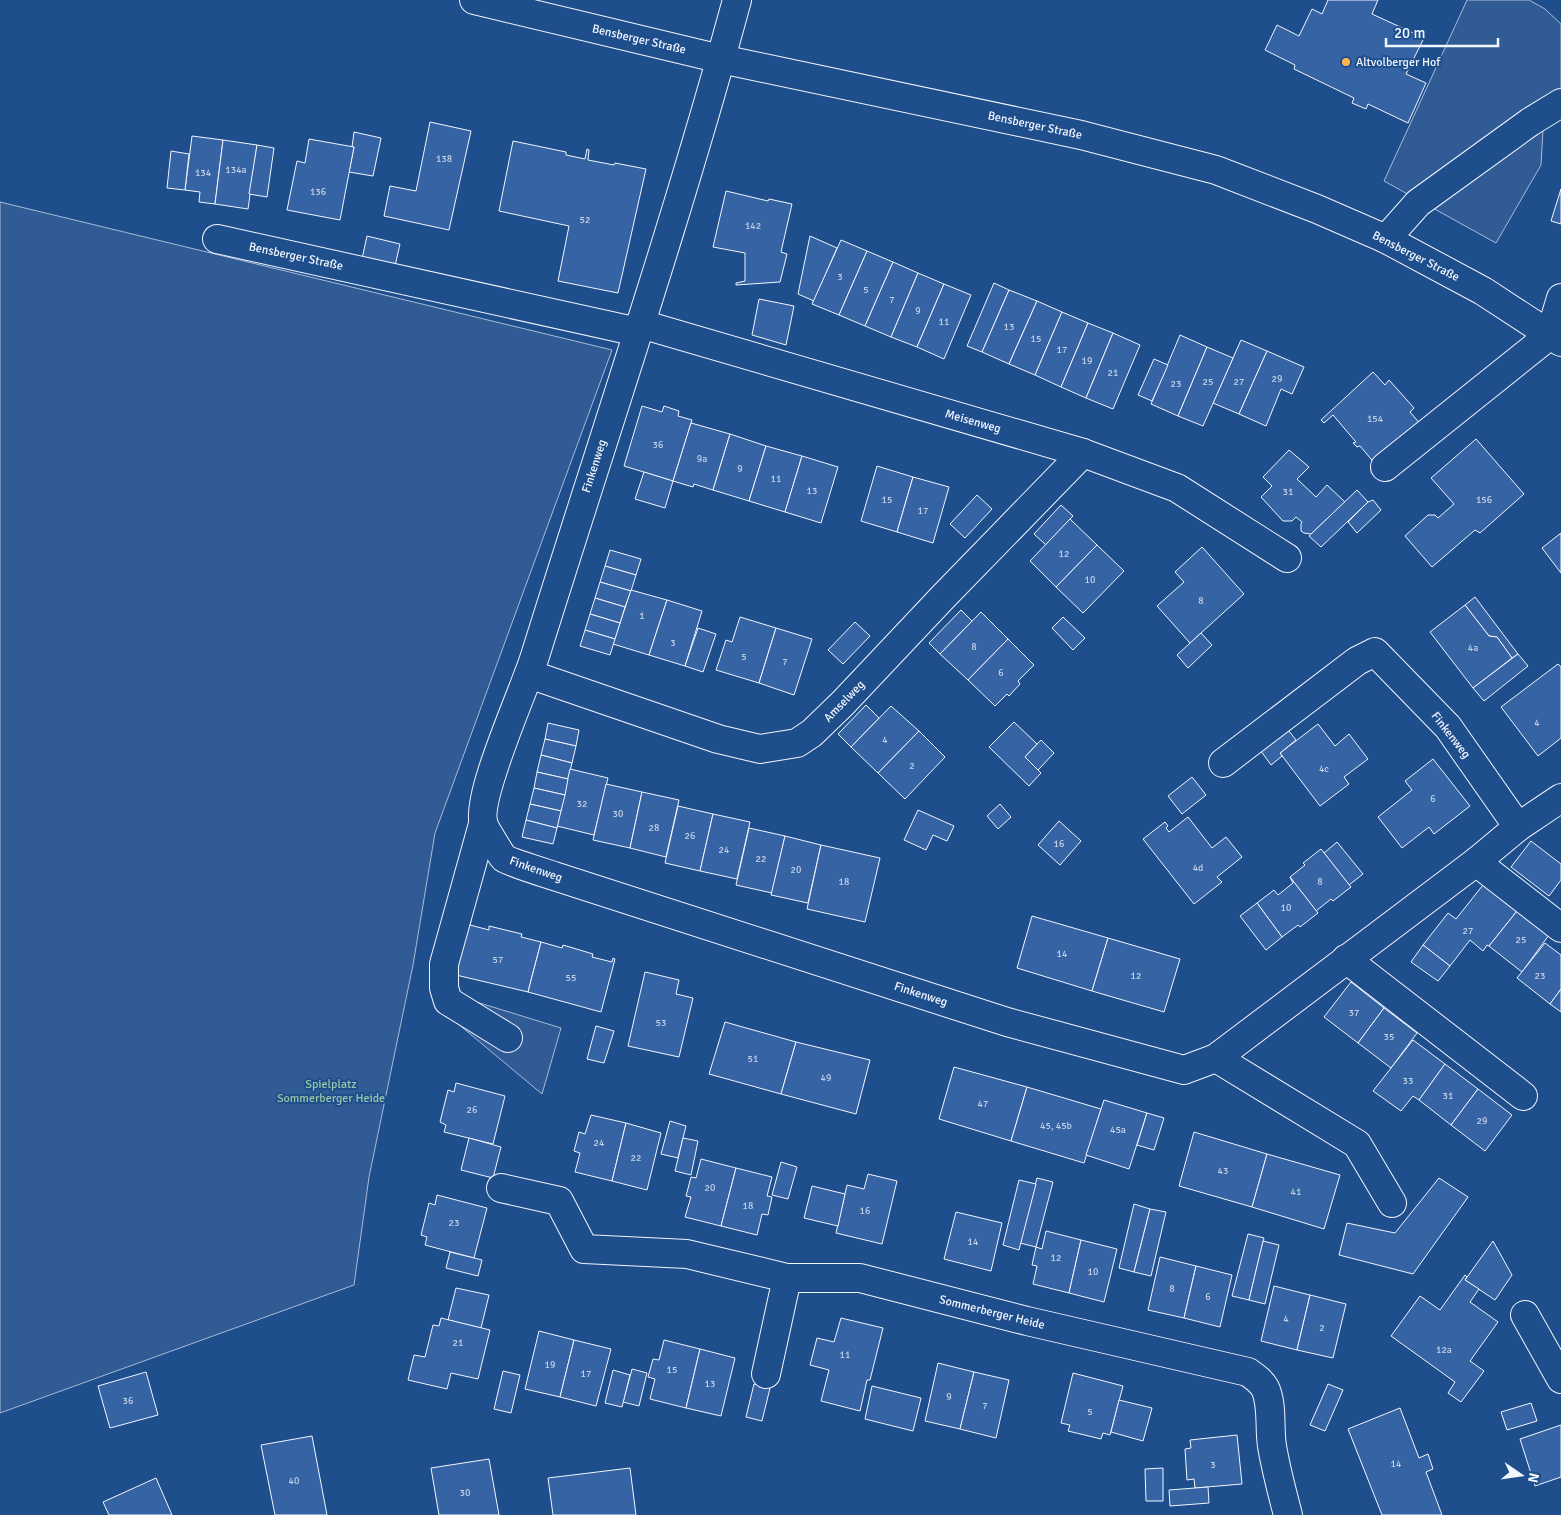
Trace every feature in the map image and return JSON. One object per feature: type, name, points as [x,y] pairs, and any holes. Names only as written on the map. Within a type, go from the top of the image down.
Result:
[{"type":"street","name":"Bensberger Straße","points":[[474,0],[721,59],[1081,135],[1216,170],[1317,209],[1386,239],[1483,291],[1556,339]]},
{"type":"street","name":"Finkenweg","points":[[737,0],[721,59],[639,328],[529,674],[485,794],[483,824],[504,858],[554,876],[1007,1022],[1184,1070],[1216,1058],[1476,862],[1518,827],[1561,798]]},
{"type":"street","points":[[1386,239],[1418,203],[1530,122],[1561,104]]},
{"type":"street","name":"Bensberger Straße","points":[[217,239],[639,328]]},
{"type":"street","points":[[1385,467],[1556,339],[1561,298]]},
{"type":"street","name":"Meisenweg","points":[[639,328],[1083,453],[1177,488],[1287,558]]},
{"type":"street","name":"Amselweg","points":[[529,674],[718,739],[760,749],[797,743],[812,734],[942,597],[1083,453]]},
{"type":"street","name":"Finkenweg","points":[[1223,763],[1357,661],[1375,652],[1448,727],[1518,827]]},
{"type":"street","points":[[483,824],[444,964],[444,988],[448,1001],[508,1038]]},
{"type":"street","points":[[1476,862],[1561,928]]},
{"type":"street","points":[[1346,959],[1523,1096]]},
{"type":"street","points":[[1216,1058],[1356,1144],[1392,1203]]},
{"type":"street","name":"Sommerberger Heide","points":[[501,1188],[559,1201],[584,1249],[686,1254],[787,1278],[860,1278],[1027,1321],[1248,1372],[1258,1378],[1268,1398],[1272,1445],[1278,1479],[1288,1515]]},
{"type":"street","points":[[766,1374],[787,1278]]},
{"type":"street","points":[[1525,1315],[1561,1379]]},
{"type":"shaded area","points":[[1467,0],[1529,0],[1545,9],[1561,24],[1561,115],[1543,129],[1541,165],[1496,243],[1384,181]]},
{"type":"shaded area","points":[[0,202],[612,350],[435,833],[413,965],[369,1177],[354,1285],[0,1413]]},
{"type":"shaded area","points":[[470,1000],[561,1028],[542,1094],[457,1023]]},
{"type":"building","points":[[1328,0],[1378,0],[1372,14],[1424,38],[1406,74],[1426,83],[1408,123],[1368,104],[1366,109],[1352,103],[1354,98],[1294,69],[1295,65],[1265,50],[1277,25],[1299,36],[1312,9],[1322,14]]},
{"type":"building","points":[[430,122],[471,131],[449,230],[384,216],[390,186],[416,191]]},
{"type":"building","points":[[354,132],[381,138],[373,176],[349,172],[354,147],[352,147]]},
{"type":"building","points":[[192,136],[223,140],[215,204],[199,202],[200,192],[185,190]]},
{"type":"building","points":[[309,139],[354,147],[340,220],[287,210],[297,161],[305,163]]},
{"type":"building","points":[[223,140],[257,145],[248,209],[215,204]]},
{"type":"building","points":[[513,141],[566,152],[566,155],[585,159],[587,149],[589,150],[588,160],[646,169],[618,293],[558,281],[569,226],[499,211]]},
{"type":"building","points":[[257,145],[274,148],[267,197],[249,194]]},
{"type":"building","points":[[171,151],[189,154],[185,190],[167,188]]},
{"type":"building","points":[[1561,189],[1561,224],[1551,221]]},
{"type":"building","points":[[726,191],[768,201],[769,199],[792,204],[781,252],[787,254],[780,282],[736,285],[736,283],[745,281],[745,253],[713,247]]},
{"type":"building","points":[[367,236],[400,244],[395,266],[362,259]]},
{"type":"building","points":[[810,236],[837,248],[814,301],[798,294]]},
{"type":"building","points":[[841,240],[867,251],[839,315],[812,304]]},
{"type":"building","points":[[867,251],[893,262],[865,326],[839,315]]},
{"type":"building","points":[[893,262],[918,273],[891,337],[865,326]]},
{"type":"building","points":[[918,273],[944,284],[917,347],[891,337]]},
{"type":"building","points":[[994,283],[1009,290],[982,352],[967,346]]},
{"type":"building","points":[[944,284],[971,295],[944,359],[917,347]]},
{"type":"building","points":[[1009,290],[1037,301],[1009,364],[982,352]]},
{"type":"building","points":[[759,299],[794,306],[786,345],[752,335]]},
{"type":"building","points":[[1037,301],[1062,312],[1035,375],[1009,364]]},
{"type":"building","points":[[1062,312],[1088,323],[1061,387],[1035,375]]},
{"type":"building","points":[[1088,323],[1113,333],[1086,398],[1061,387]]},
{"type":"building","points":[[1113,333],[1140,345],[1113,409],[1086,398]]},
{"type":"building","points":[[1180,335],[1207,347],[1178,416],[1151,404]]},
{"type":"building","points":[[1241,340],[1267,351],[1239,414],[1213,403]]},
{"type":"building","points":[[1207,347],[1233,358],[1203,426],[1178,416]]},
{"type":"building","points":[[1267,351],[1304,367],[1292,394],[1281,389],[1266,426],[1239,414]]},
{"type":"building","points":[[1154,359],[1168,365],[1152,401],[1138,395]]},
{"type":"building","points":[[1373,372],[1385,385],[1389,380],[1414,408],[1410,412],[1422,426],[1377,466],[1360,446],[1357,447],[1353,443],[1356,442],[1333,415],[1324,423],[1321,420]]},
{"type":"building","points":[[642,406],[662,412],[664,406],[679,411],[678,416],[692,420],[673,481],[624,466]]},
{"type":"building","points":[[691,423],[730,434],[713,490],[694,484],[693,487],[673,481]]},
{"type":"building","points":[[730,434],[766,446],[749,501],[713,490]]},
{"type":"building","points":[[1476,439],[1524,494],[1480,533],[1475,530],[1432,567],[1405,536],[1428,515],[1435,515],[1438,518],[1454,504],[1431,478]]},
{"type":"building","points":[[766,446],[802,456],[785,512],[749,501]]},
{"type":"building","points":[[1289,450],[1309,467],[1297,479],[1316,497],[1327,485],[1345,502],[1311,534],[1301,531],[1302,522],[1296,517],[1292,521],[1283,521],[1261,497],[1272,486],[1263,477]]},
{"type":"building","points":[[802,456],[838,467],[821,523],[785,512]]},
{"type":"building","points":[[877,466],[913,477],[897,532],[861,521]]},
{"type":"building","points":[[644,472],[673,481],[665,508],[635,499]]},
{"type":"building","points":[[913,477],[949,487],[933,543],[897,532]]},
{"type":"building","points":[[1357,490],[1368,502],[1321,547],[1309,536]]},
{"type":"building","points":[[977,495],[992,509],[965,538],[950,524]]},
{"type":"building","points":[[1373,500],[1381,510],[1357,533],[1348,522],[1368,502]]},
{"type":"building","points":[[1061,505],[1073,516],[1046,545],[1034,534]]},
{"type":"building","points":[[1070,519],[1097,545],[1056,587],[1030,561]]},
{"type":"building","points":[[1561,533],[1561,573],[1542,548]]},
{"type":"building","points":[[1097,545],[1124,571],[1083,613],[1056,587]]},
{"type":"building","points":[[1202,547],[1244,594],[1190,643],[1157,606],[1184,582],[1175,572]]},
{"type":"building","points":[[610,550],[641,559],[636,575],[605,566]]},
{"type":"building","points":[[605,566],[636,575],[631,591],[600,582]]},
{"type":"building","points":[[600,582],[631,591],[625,607],[595,598]]},
{"type":"building","points":[[631,590],[667,600],[649,655],[613,644]]},
{"type":"building","points":[[1475,597],[1518,654],[1512,658],[1497,637],[1489,636],[1465,605]]},
{"type":"building","points":[[595,598],[625,607],[620,623],[590,614]]},
{"type":"building","points":[[667,600],[702,611],[685,666],[649,655]]},
{"type":"building","points":[[1465,605],[1489,636],[1497,637],[1512,658],[1473,688],[1430,632]]},
{"type":"building","points":[[961,610],[972,621],[940,654],[929,643]]},
{"type":"building","points":[[981,612],[1008,639],[968,680],[940,654]]},
{"type":"building","points":[[590,614],[620,623],[615,639],[585,630]]},
{"type":"building","points":[[740,617],[776,628],[759,683],[716,670],[726,640],[732,642]]},
{"type":"building","points":[[1063,617],[1085,638],[1073,650],[1052,628]]},
{"type":"building","points":[[855,622],[870,636],[843,664],[828,650]]},
{"type":"building","points":[[698,628],[716,634],[703,672],[685,666]]},
{"type":"building","points":[[776,628],[812,639],[794,695],[759,683]]},
{"type":"building","points":[[585,630],[615,639],[610,655],[580,646]]},
{"type":"building","points":[[1201,633],[1212,645],[1188,668],[1177,655]]},
{"type":"building","points":[[1008,639],[1034,665],[1018,681],[1020,684],[1009,696],[1007,694],[995,706],[968,680]]},
{"type":"building","points":[[1518,654],[1528,666],[1484,701],[1473,688]]},
{"type":"building","points":[[1558,664],[1561,667],[1561,738],[1538,756],[1501,707]]},
{"type":"building","points":[[866,705],[879,718],[851,747],[838,734]]},
{"type":"building","points":[[891,706],[919,731],[878,773],[851,747]]},
{"type":"building","points":[[1014,722],[1037,744],[1025,757],[1041,773],[1029,786],[989,747]]},
{"type":"building","points":[[548,723],[579,730],[576,746],[545,739]]},
{"type":"building","points":[[1318,724],[1335,746],[1349,734],[1368,759],[1344,777],[1349,784],[1320,806],[1280,753]]},
{"type":"building","points":[[1285,726],[1296,740],[1280,753],[1282,756],[1271,765],[1258,747]]},
{"type":"building","points":[[919,731],[945,757],[905,799],[878,773]]},
{"type":"building","points":[[545,739],[576,746],[572,763],[541,755]]},
{"type":"building","points":[[1041,740],[1054,753],[1038,770],[1025,757]]},
{"type":"building","points":[[541,755],[572,763],[568,779],[537,772]]},
{"type":"building","points":[[1433,759],[1470,806],[1434,834],[1429,827],[1402,848],[1378,817],[1412,790],[1405,781]]},
{"type":"building","points":[[570,769],[608,778],[594,835],[557,826]]},
{"type":"building","points":[[537,772],[568,779],[565,795],[534,788]]},
{"type":"building","points":[[1192,777],[1206,795],[1182,814],[1168,796]]},
{"type":"building","points":[[606,784],[642,792],[630,848],[593,840]]},
{"type":"building","points":[[534,788],[565,795],[561,811],[530,804]]},
{"type":"building","points":[[642,792],[679,800],[666,857],[630,848]]},
{"type":"building","points":[[530,804],[561,811],[557,828],[526,820]]},
{"type":"building","points":[[1000,804],[1011,817],[998,829],[987,816]]},
{"type":"building","points":[[678,806],[713,814],[700,871],[665,863]]},
{"type":"building","points":[[918,810],[954,826],[947,841],[933,835],[926,850],[904,840]]},
{"type":"building","points":[[713,814],[750,822],[737,879],[700,871]]},
{"type":"building","points":[[1188,817],[1212,848],[1226,837],[1242,857],[1217,877],[1222,882],[1194,904],[1143,839],[1165,822],[1169,832]]},
{"type":"building","points":[[526,820],[557,828],[553,844],[522,837]]},
{"type":"building","points":[[1059,821],[1081,841],[1060,865],[1038,845]]},
{"type":"building","points":[[749,828],[785,836],[772,893],[736,885]]},
{"type":"building","points":[[785,836],[821,845],[808,903],[771,895]]},
{"type":"building","points":[[1531,841],[1561,864],[1561,880],[1549,896],[1511,867]]},
{"type":"building","points":[[1337,842],[1363,874],[1349,885],[1324,853]]},
{"type":"building","points":[[821,845],[880,858],[865,922],[807,909]]},
{"type":"building","points":[[1321,849],[1351,887],[1316,911],[1290,877],[1305,865],[1303,863]]},
{"type":"building","points":[[1290,877],[1318,913],[1300,927],[1298,925],[1282,937],[1257,903],[1274,890],[1278,895],[1293,883]]},
{"type":"building","points":[[1483,885],[1517,911],[1483,951],[1470,940],[1450,966],[1423,945],[1448,913],[1456,919]]},
{"type":"building","points":[[1257,903],[1282,937],[1266,950],[1240,916]]},
{"type":"building","points":[[1517,911],[1549,935],[1522,972],[1489,946]]},
{"type":"building","points":[[1032,916],[1108,938],[1092,991],[1017,968]]},
{"type":"building","points":[[469,921],[471,921],[470,925],[489,930],[489,926],[522,934],[521,937],[541,942],[528,992],[456,975]]},
{"type":"building","points":[[1108,938],[1180,959],[1164,1012],[1092,991]]},
{"type":"building","points":[[541,942],[562,948],[563,945],[593,954],[592,957],[612,962],[613,958],[615,959],[601,1012],[528,992]]},
{"type":"building","points":[[1545,943],[1561,955],[1561,989],[1550,1004],[1517,978]]},
{"type":"building","points":[[1423,945],[1450,966],[1438,981],[1411,962]]},
{"type":"building","points":[[645,972],[679,980],[676,994],[693,998],[679,1057],[628,1046]]},
{"type":"building","points":[[1351,982],[1384,1008],[1358,1043],[1324,1017]]},
{"type":"building","points":[[1561,989],[1561,1012],[1550,1004]]},
{"type":"building","points":[[1384,1008],[1417,1033],[1391,1068],[1358,1043]]},
{"type":"building","points":[[725,1022],[796,1042],[781,1094],[709,1074]]},
{"type":"building","points":[[596,1026],[614,1031],[604,1063],[587,1059]]},
{"type":"building","points":[[1413,1040],[1445,1064],[1419,1100],[1413,1096],[1401,1111],[1373,1091]]},
{"type":"building","points":[[796,1042],[870,1060],[856,1114],[781,1094]]},
{"type":"building","points":[[1445,1064],[1478,1089],[1451,1125],[1419,1100]]},
{"type":"building","points":[[954,1067],[1027,1087],[1011,1141],[939,1119]]},
{"type":"building","points":[[456,1083],[505,1096],[493,1144],[444,1132],[446,1125],[440,1122],[448,1090],[454,1092]]},
{"type":"building","points":[[1027,1087],[1101,1109],[1084,1163],[1011,1141]]},
{"type":"building","points":[[1478,1089],[1512,1115],[1485,1151],[1451,1125]]},
{"type":"building","points":[[1104,1100],[1147,1113],[1129,1169],[1086,1155]]},
{"type":"building","points":[[1147,1113],[1164,1118],[1154,1150],[1137,1145]]},
{"type":"building","points":[[591,1115],[626,1123],[612,1181],[575,1172],[580,1153],[574,1151],[579,1132],[585,1134]]},
{"type":"building","points":[[670,1121],[686,1126],[678,1158],[661,1154]]},
{"type":"building","points":[[626,1123],[661,1133],[647,1190],[612,1181]]},
{"type":"building","points":[[1194,1132],[1267,1154],[1252,1207],[1179,1186]]},
{"type":"building","points":[[469,1138],[501,1147],[493,1178],[461,1170]]},
{"type":"building","points":[[683,1138],[698,1141],[691,1175],[675,1171]]},
{"type":"building","points":[[1267,1154],[1340,1175],[1324,1229],[1252,1207]]},
{"type":"building","points":[[701,1159],[736,1168],[721,1226],[685,1217],[691,1197],[686,1196],[691,1177],[696,1178]]},
{"type":"building","points":[[781,1162],[797,1167],[788,1199],[772,1195]]},
{"type":"building","points":[[736,1168],[772,1177],[767,1196],[772,1197],[768,1215],[762,1214],[757,1235],[721,1226]]},
{"type":"building","points":[[868,1174],[897,1181],[882,1244],[836,1233],[847,1185],[864,1189]]},
{"type":"building","points":[[1037,1178],[1053,1182],[1036,1247],[1020,1243]]},
{"type":"building","points":[[1439,1178],[1468,1197],[1413,1274],[1339,1255],[1347,1223],[1395,1233]]},
{"type":"building","points":[[1019,1180],[1036,1184],[1019,1250],[1003,1245]]},
{"type":"building","points":[[812,1186],[845,1194],[838,1226],[804,1218]]},
{"type":"building","points":[[437,1195],[487,1208],[474,1258],[425,1245],[427,1237],[421,1235],[429,1203],[435,1205]]},
{"type":"building","points":[[1134,1204],[1150,1209],[1134,1272],[1119,1268]]},
{"type":"building","points":[[1150,1209],[1166,1212],[1151,1276],[1134,1272]]},
{"type":"building","points":[[956,1212],[1002,1223],[991,1271],[944,1259]]},
{"type":"building","points":[[1046,1231],[1081,1240],[1069,1293],[1033,1284],[1037,1266],[1032,1265],[1036,1247],[1042,1249]]},
{"type":"building","points":[[1248,1234],[1264,1238],[1249,1300],[1232,1296]]},
{"type":"building","points":[[1081,1240],[1117,1249],[1104,1302],[1069,1293]]},
{"type":"building","points":[[1263,1241],[1279,1245],[1265,1304],[1249,1300]]},
{"type":"building","points":[[1493,1241],[1512,1275],[1495,1300],[1465,1280]]},
{"type":"building","points":[[450,1252],[482,1260],[478,1276],[446,1268]]},
{"type":"building","points":[[1160,1257],[1196,1266],[1184,1318],[1148,1310]]},
{"type":"building","points":[[1196,1266],[1232,1275],[1220,1327],[1184,1318]]},
{"type":"building","points":[[1465,1275],[1467,1277],[1465,1280],[1479,1289],[1470,1302],[1498,1322],[1470,1361],[1484,1371],[1461,1402],[1448,1393],[1455,1382],[1391,1336],[1420,1296],[1440,1310]]},
{"type":"building","points":[[1274,1286],[1310,1295],[1297,1350],[1261,1341]]},
{"type":"building","points":[[456,1288],[489,1295],[481,1328],[448,1320]]},
{"type":"building","points":[[1310,1295],[1346,1304],[1333,1358],[1297,1350]]},
{"type":"building","points":[[441,1318],[490,1330],[478,1379],[451,1373],[447,1389],[408,1380],[414,1355],[425,1357],[433,1325],[439,1326]]},
{"type":"building","points":[[841,1318],[883,1328],[870,1380],[867,1380],[860,1411],[821,1401],[829,1370],[810,1365],[817,1338],[834,1342]]},
{"type":"building","points":[[539,1331],[574,1340],[560,1397],[525,1389]]},
{"type":"building","points":[[574,1340],[611,1349],[596,1406],[560,1397]]},
{"type":"building","points":[[664,1340],[700,1349],[686,1408],[650,1399],[655,1379],[648,1377],[653,1359],[659,1360]]},
{"type":"building","points":[[700,1349],[735,1358],[721,1416],[686,1408]]},
{"type":"building","points":[[938,1363],[974,1372],[960,1429],[925,1421]]},
{"type":"building","points":[[632,1369],[647,1373],[639,1406],[623,1402]]},
{"type":"building","points":[[613,1370],[630,1375],[622,1407],[605,1403]]},
{"type":"building","points":[[503,1371],[520,1375],[511,1413],[494,1409]]},
{"type":"building","points":[[146,1372],[158,1415],[110,1428],[98,1386]]},
{"type":"building","points":[[974,1372],[1009,1380],[996,1438],[960,1429]]},
{"type":"building","points":[[1073,1373],[1123,1386],[1110,1435],[1103,1433],[1101,1439],[1068,1431],[1070,1425],[1061,1423]]},
{"type":"building","points":[[754,1384],[770,1388],[762,1421],[746,1417]]},
{"type":"building","points":[[1328,1384],[1343,1390],[1325,1431],[1310,1425]]},
{"type":"building","points":[[872,1386],[921,1398],[913,1431],[865,1419]]},
{"type":"building","points":[[1119,1400],[1152,1408],[1143,1441],[1111,1432]]},
{"type":"building","points":[[1531,1403],[1537,1421],[1507,1430],[1501,1412]]},
{"type":"building","points":[[1400,1408],[1419,1458],[1428,1454],[1433,1469],[1426,1472],[1442,1515],[1382,1515],[1348,1429]]},
{"type":"building","points":[[1561,1425],[1561,1477],[1535,1486],[1520,1439]]},
{"type":"building","points":[[1237,1435],[1242,1484],[1195,1488],[1194,1479],[1187,1480],[1185,1449],[1191,1448],[1190,1440]]},
{"type":"building","points":[[312,1436],[327,1515],[275,1515],[261,1445]]},
{"type":"building","points":[[489,1459],[499,1515],[439,1515],[431,1468]]},
{"type":"building","points":[[630,1468],[636,1515],[553,1515],[548,1478]]},
{"type":"building","points":[[1163,1468],[1163,1501],[1146,1501],[1145,1469]]},
{"type":"building","points":[[156,1478],[172,1515],[109,1515],[103,1502]]},
{"type":"building","points":[[1208,1487],[1209,1503],[1170,1506],[1169,1490]]},
{"type":"place","name":"Altvolberger Hof","points":[[1346,62]]},
{"type":"park label","name":"Spielplatz Sommerberger Heide","points":[[331,1091]]}]
